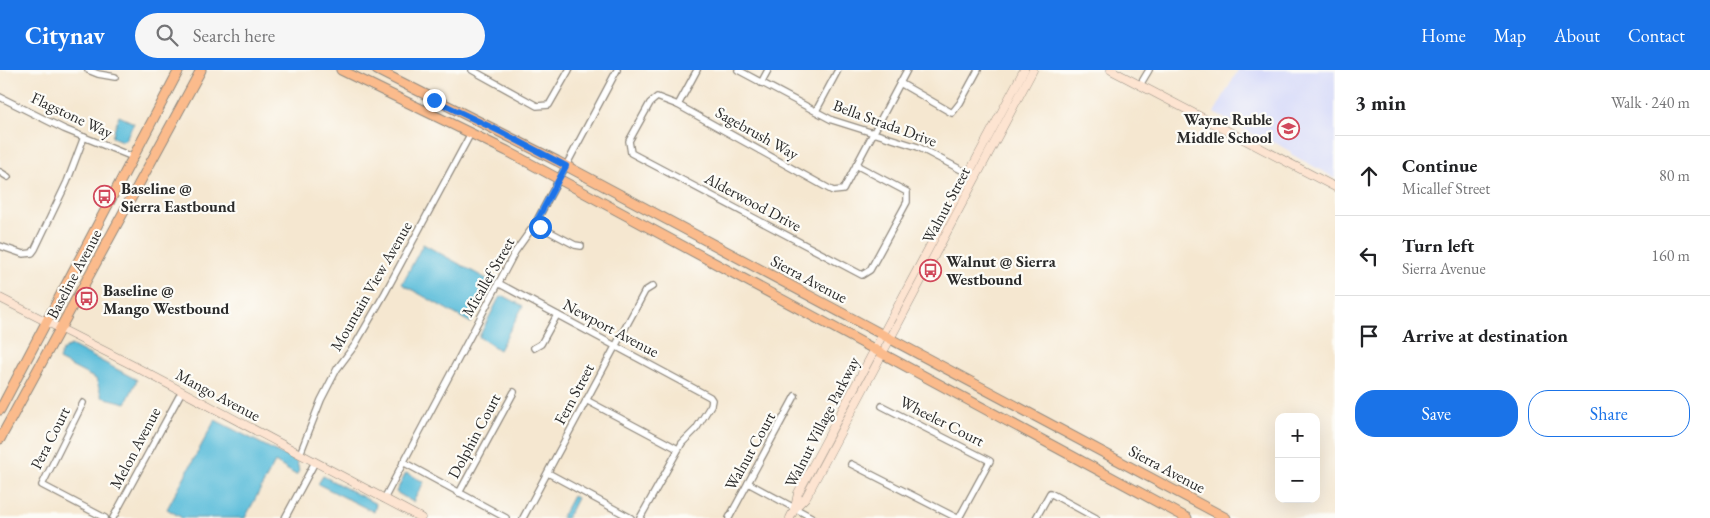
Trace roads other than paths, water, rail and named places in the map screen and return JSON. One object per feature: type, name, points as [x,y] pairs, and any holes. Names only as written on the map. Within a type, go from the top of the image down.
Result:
[{"type":"main road","name":"Baseline Avenue","points":[[0,410],[179,70]]},
{"type":"main road","name":"Baseline Avenue","points":[[0,439],[201,70]]},
{"type":"main road","name":"Sierra Avenue","points":[[341,70],[559,179],[1187,518]]},
{"type":"main road","name":"Sierra Avenue","points":[[376,70],[566,166],[1226,518]]},
{"type":"street","points":[[88,70],[115,77]]},
{"type":"street","points":[[472,70],[537,106],[549,105],[569,70]]},
{"type":"street","name":"Micallef Street","points":[[384,499],[515,252],[535,224],[617,70]]},
{"type":"street","points":[[678,106],[697,70]]},
{"type":"street","name":"Bella Strada Drive","points":[[738,70],[832,120],[918,146],[969,174]]},
{"type":"street","points":[[761,82],[768,70]]},
{"type":"street","points":[[816,111],[838,70]]},
{"type":"street","points":[[856,165],[907,70]]},
{"type":"street","points":[[900,83],[952,112],[960,103],[978,70]]},
{"type":"street","name":"Walnut Street","points":[[879,351],[1024,70]]},
{"type":"street","name":"Walnut Street","points":[[886,337],[1033,70]]},
{"type":"street","points":[[1112,70],[1335,187]]},
{"type":"street","points":[[1140,85],[1148,70]]},
{"type":"street","name":"Flagstone Way","points":[[0,96],[64,129],[133,157]]},
{"type":"street","name":"Sagebrush Way","points":[[631,153],[629,141],[650,104],[657,97],[678,106],[833,191],[843,190],[856,165]]},
{"type":"street","name":"Mountain View Avenue","points":[[300,454],[321,400],[337,368],[355,345],[385,293],[470,134]]},
{"type":"street","points":[[0,246],[23,254],[32,253],[35,250],[67,182],[84,137]]},
{"type":"street","name":"Alderwood Drive","points":[[631,153],[862,275],[870,270],[880,253],[907,202],[907,192],[856,165]]},
{"type":"street","points":[[0,172],[8,177]]},
{"type":"street","points":[[535,224],[575,245],[581,246]]},
{"type":"street","name":"Newport Avenue","points":[[498,284],[710,397],[712,400],[711,405],[701,422],[678,449]]},
{"type":"street","name":"Fern Street","points":[[523,518],[645,290],[653,286]]},
{"type":"street","name":"Mango Avenue","points":[[0,298],[182,391],[421,518]]},
{"type":"street","points":[[534,348],[541,344],[557,315]]},
{"type":"street","name":"Walnut Village Parkway","points":[[790,518],[795,508],[798,494],[879,351]]},
{"type":"street","name":"Melon Avenue","points":[[113,518],[182,391]]},
{"type":"street","name":"Dolphin Court","points":[[459,493],[514,392]]},
{"type":"street","name":"Walnut Court","points":[[729,518],[795,396]]},
{"type":"street","points":[[586,400],[678,449],[640,518]]},
{"type":"street","name":"Pera Court","points":[[83,404],[42,485],[105,518]]},
{"type":"street","name":"Wheeler Court","points":[[882,406],[990,461],[958,518]]},
{"type":"street","points":[[285,518],[314,462]]},
{"type":"street","points":[[403,462],[506,518]]},
{"type":"street","points":[[851,464],[958,518]]},
{"type":"street","points":[[548,473],[631,518]]},
{"type":"street","points":[[748,483],[813,518]]},
{"type":"street","points":[[1036,518],[1050,493],[1096,518]]},
{"type":"water","points":[[119,116],[134,123],[125,140],[122,141],[112,137]]},
{"type":"water","points":[[423,244],[492,282],[471,323],[402,284]]},
{"type":"water","points":[[504,296],[523,306],[499,350],[479,337],[499,298]]},
{"type":"water","points":[[71,345],[137,380],[126,403],[102,397],[96,379],[59,360],[62,351]]},
{"type":"water","points":[[215,420],[297,462],[299,471],[296,475],[275,462],[245,518],[182,518],[167,509]]},
{"type":"water","points":[[406,473],[424,482],[413,502],[396,492]]},
{"type":"water","points":[[323,476],[376,504],[374,512],[318,484]]},
{"type":"water","points":[[573,496],[577,498],[567,518],[561,518]]},
{"type":"place","name":"Wayne Ruble Middle School","points":[[1288,128]]},
{"type":"place","name":"Baseline @ Sierra Eastbound","points":[[105,197]]},
{"type":"place","name":"Walnut @ Sierra Westbound","points":[[930,270]]},
{"type":"place","name":"Baseline @ Mango Westbound","points":[[87,299]]}]
